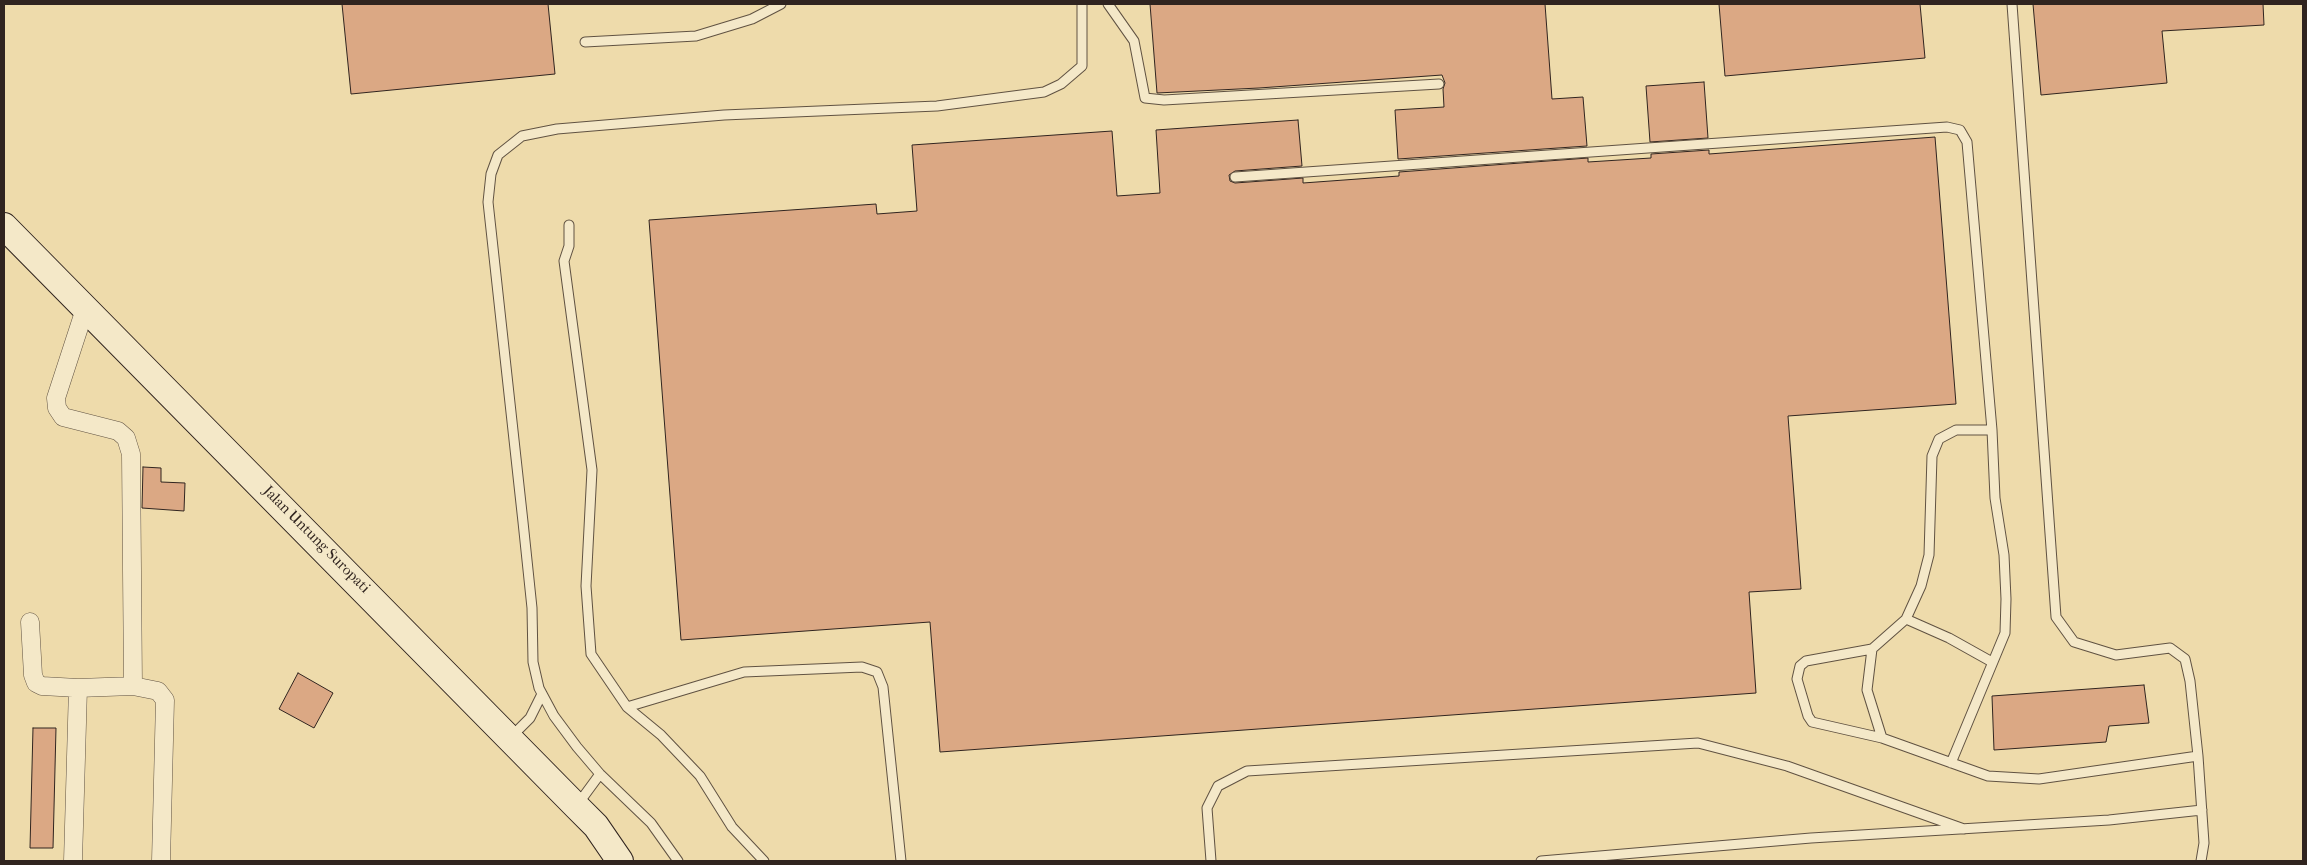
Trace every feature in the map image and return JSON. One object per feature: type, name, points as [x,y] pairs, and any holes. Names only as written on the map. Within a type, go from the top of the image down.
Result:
[{"type":"main road","name":"Jalan Untung Suropati","points":[[4,226],[596,826],[620,861]]},
{"type":"street","points":[[85,309],[56,398],[57,408],[63,416],[118,431],[126,438],[130,454],[133,686]]},
{"type":"street","points":[[30,622],[33,675],[36,683],[42,686],[78,688],[133,686],[158,692],[165,700],[161,861]]},
{"type":"street","points":[[73,861],[78,688]]},
{"type":"lane","points":[[585,42],[696,36],[752,19],[781,4]]},
{"type":"lane","points":[[678,861],[651,823],[600,774],[554,716],[542,694],[533,662],[532,608],[521,494],[488,202],[491,174],[498,155],[522,136],[557,129],[724,115],[937,106],[1044,92],[1061,84],[1082,66],[1082,4]]},
{"type":"lane","points":[[1108,4],[1134,41],[1145,98],[1164,100],[1439,84]]},
{"type":"lane","points":[[2012,4],[2056,617],[2074,642],[2116,655],[2170,648],[2185,659],[2190,681],[2198,756],[2204,843],[2201,861]]},
{"type":"lane","points":[[1235,177],[1948,127],[1960,130],[1967,142],[1992,430],[1995,498],[2004,555],[2006,599],[2005,633],[1951,763]]},
{"type":"lane","points":[[569,225],[569,246],[564,261],[592,470],[586,586],[591,654],[628,707],[661,735],[700,776],[732,827],[764,861]]},
{"type":"lane","points":[[1992,430],[1956,430],[1939,439],[1932,456],[1929,555],[1921,586],[1906,619],[1872,649],[1806,660],[1800,666],[1797,679],[1808,716],[1812,722],[1882,738],[1988,776],[2039,779],[2198,756]]},
{"type":"lane","points":[[1906,619],[1992,662]]},
{"type":"lane","points":[[1872,649],[1866,690],[1882,738]]},
{"type":"lane","points":[[628,707],[744,672],[862,668],[876,672],[883,687],[902,861]]},
{"type":"lane","points":[[510,738],[530,718],[542,694]]},
{"type":"lane","points":[[1211,861],[1207,808],[1218,786],[1247,771],[1698,743],[1787,766],[1964,829]]},
{"type":"lane","points":[[576,806],[600,774]]},
{"type":"lane","points":[[1541,861],[1811,838],[2109,820],[2202,810]]},
{"type":"building","points":[[342,4],[548,4],[555,74],[351,94]]},
{"type":"building","points":[[1150,4],[1545,4],[1552,99],[1583,97],[1587,146],[1398,159],[1395,110],[1444,107],[1443,89],[1445,83],[1442,75],[1157,93]]},
{"type":"building","points":[[1719,4],[1920,4],[1925,58],[1725,76]]},
{"type":"building","points":[[2033,4],[2263,4],[2264,25],[2162,31],[2167,83],[2041,95]]},
{"type":"building","points":[[1704,82],[1708,138],[1650,142],[1646,86]]},
{"type":"building","points":[[1298,120],[1302,166],[1235,171],[1229,175],[1230,181],[1235,183],[1303,178],[1303,183],[1399,176],[1399,172],[1588,158],[1588,162],[1651,158],[1651,154],[1709,150],[1709,154],[1935,137],[1956,404],[1788,416],[1801,589],[1749,592],[1756,693],[940,752],[930,622],[681,640],[649,220],[876,204],[877,214],[917,211],[912,145],[1112,131],[1117,196],[1160,193],[1156,130]]},
{"type":"building","points":[[143,467],[161,468],[161,482],[185,483],[184,511],[142,508]]},
{"type":"building","points":[[298,673],[333,693],[314,728],[279,709]]},
{"type":"building","points":[[2144,685],[2149,723],[2109,726],[2106,742],[1994,750],[1992,696]]},
{"type":"building","points":[[33,728],[56,728],[53,848],[30,848]]}]
